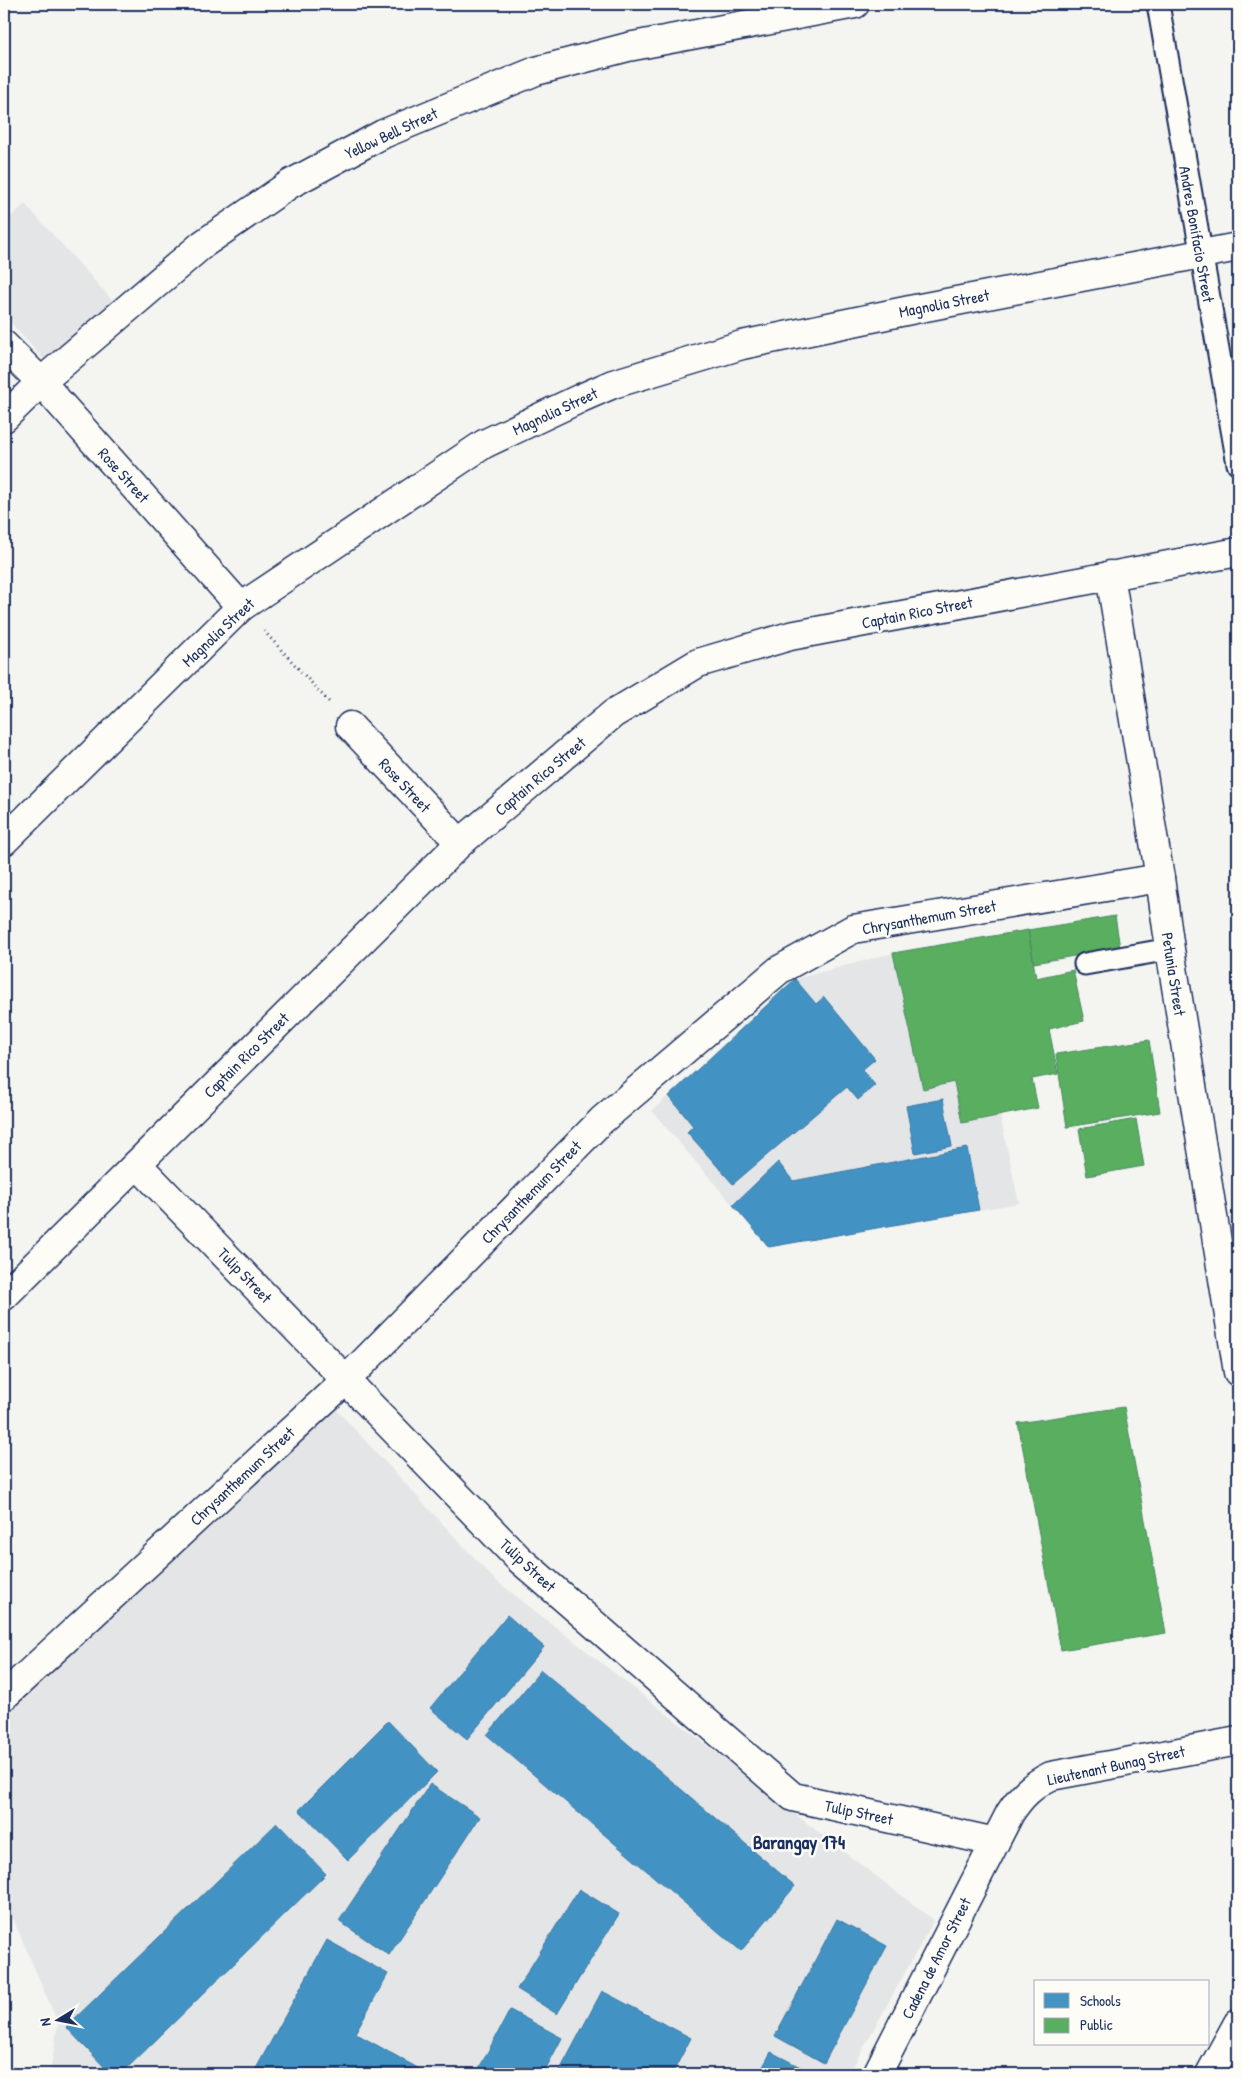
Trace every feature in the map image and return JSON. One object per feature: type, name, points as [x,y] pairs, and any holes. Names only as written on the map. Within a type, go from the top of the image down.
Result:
[{"type":"street","name":"Yellow Bell Street","points":[[4,418],[41,382],[203,244],[290,184],[383,134],[536,71],[628,47],[855,4]]},
{"type":"street","name":"Magnolia Street","points":[[4,842],[241,607],[484,444],[613,384],[742,345],[914,309],[1238,247]]},
{"type":"street","name":"Rose Street","points":[[4,345],[41,382],[241,607]]},
{"type":"street","name":"Captain Rico Street","points":[[4,1296],[460,843],[613,714],[698,663],[790,636],[1238,552]]},
{"type":"street","name":"Petunia Street","points":[[1110,575],[1238,1372]]},
{"type":"street","name":"Rose Street","points":[[350,726],[460,843]]},
{"type":"street","name":"Chrysanthemum Street","points":[[4,1696],[346,1380],[602,1120],[778,970],[853,929],[1160,878]]},
{"type":"street","name":"Tulip Street","points":[[137,1164],[519,1559],[793,1798],[995,1842]]},
{"type":"street","name":"Lieutenant Bunag Street","points":[[995,1842],[1022,1794],[1037,1782],[1051,1776],[1238,1741]]},
{"type":"street","name":"Cadena de Amor Street","points":[[876,2074],[995,1842]]},
{"type":"street","points":[[1210,2074],[1238,2023]]},
{"type":"lane","name":"Andres Bonifacio Street","points":[[1158,4],[1200,255],[1238,464]]},
{"type":"lane","points":[[1085,964],[1170,949]]},
{"type":"path","points":[[241,607],[350,726]]},
{"type":"shaded area","points":[[25,204],[113,301],[46,362],[4,315],[4,223]]},
{"type":"shaded area","points":[[893,953],[923,1089],[954,1082],[962,1123],[1000,1116],[1019,1203],[769,1247],[652,1111],[795,979]]},
{"type":"shaded area","points":[[334,1407],[494,1579],[836,1846],[934,1920],[849,2074],[50,2074],[58,2023],[4,1898],[4,1708]]},
{"type":"building: Schools","points":[[795,979],[816,1004],[824,997],[875,1059],[862,1070],[875,1085],[858,1100],[847,1087],[733,1184],[687,1132],[693,1126],[669,1096]]},
{"type":"building: Schools","points":[[943,1099],[952,1146],[915,1153],[906,1106]]},
{"type":"building: Schools","points":[[967,1148],[979,1210],[769,1247],[733,1205],[778,1162],[793,1181]]},
{"type":"building: Schools","points":[[507,1615],[544,1647],[467,1739],[430,1708]]},
{"type":"building: Schools","points":[[541,1670],[795,1886],[741,1951],[487,1735]]},
{"type":"building: Schools","points":[[388,1721],[437,1772],[348,1860],[299,1810]]},
{"type":"building: Schools","points":[[430,1784],[480,1817],[389,1955],[339,1921]]},
{"type":"building: Schools","points":[[277,1823],[326,1874],[121,2074],[111,2074],[66,2027]]},
{"type":"building: Schools","points":[[579,1889],[619,1914],[557,2014],[517,1989]]},
{"type":"building: Schools","points":[[837,1919],[887,1946],[824,2063],[775,2036]]},
{"type":"building: Schools","points":[[327,1940],[388,1974],[355,2033],[425,2072],[424,2074],[253,2074]]},
{"type":"building: Schools","points":[[602,1991],[691,2038],[672,2074],[558,2074]]},
{"type":"building: Schools","points":[[510,2010],[562,2038],[543,2074],[476,2074]]},
{"type":"building: Schools","points":[[771,2052],[814,2074],[759,2074]]},
{"type":"building: Public","points":[[1115,916],[1120,948],[1034,963],[1028,930]]},
{"type":"building: Public","points":[[1028,930],[1036,978],[1073,970],[1084,1021],[1049,1029],[1058,1074],[1032,1079],[1038,1108],[962,1123],[954,1082],[923,1089],[893,953]]},
{"type":"building: Public","points":[[1149,1040],[1160,1112],[1067,1127],[1056,1054]]},
{"type":"building: Public","points":[[1136,1119],[1144,1166],[1087,1176],[1079,1129]]},
{"type":"building: Public","points":[[1124,1407],[1166,1633],[1061,1650],[1018,1423]]},
{"type":"district","name":"Barangay 174","points":[[799,1842]]}]
